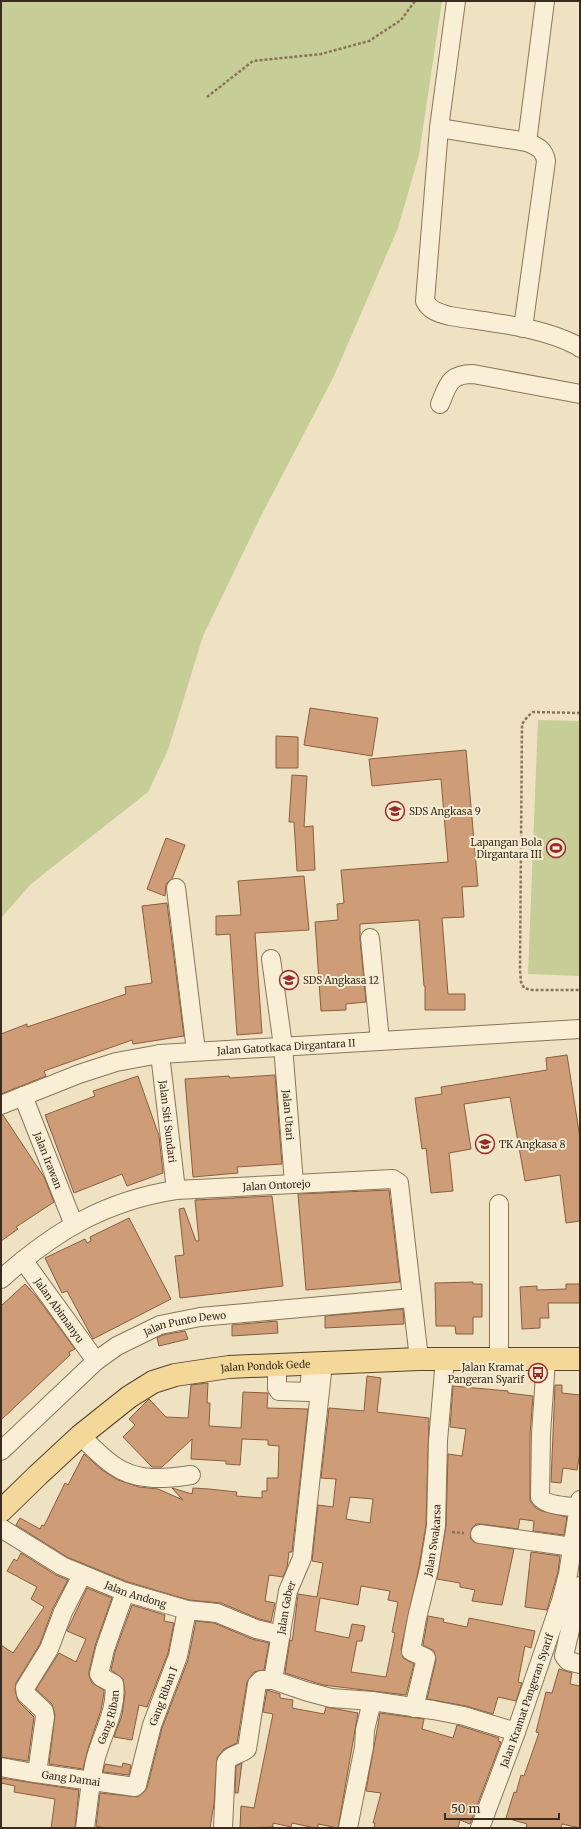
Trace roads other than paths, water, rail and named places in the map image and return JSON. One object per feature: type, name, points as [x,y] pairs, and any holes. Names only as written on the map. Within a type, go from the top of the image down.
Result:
[{"type":"main road","name":"Jalan Pondok Gede","points":[[1,1511],[80,1436],[134,1393],[154,1382],[175,1375],[229,1367],[419,1359],[580,1359]]},
{"type":"street","points":[[456,1],[439,128],[425,301],[428,307],[437,312],[450,316],[544,332],[562,337],[580,348]]},
{"type":"street","points":[[527,142],[545,1]]},
{"type":"street","points":[[439,128],[527,142],[539,147],[544,152],[546,161],[523,328]]},
{"type":"street","points":[[440,404],[450,380],[456,376],[464,374],[473,374],[580,394]]},
{"type":"street","points":[[176,888],[196,1051]]},
{"type":"street","points":[[370,938],[380,1041]]},
{"type":"street","name":"Jalan Utari","points":[[271,960],[283,1046],[294,1183]]},
{"type":"street","name":"Jalan Gatotkaca Dirgantara II","points":[[1,1105],[79,1074],[116,1062],[160,1054],[580,1029]]},
{"type":"street","name":"Jalan Siti Sundari","points":[[160,1054],[176,1190]]},
{"type":"street","name":"Jalan Irawan","points":[[23,1096],[74,1225]]},
{"type":"street","name":"Jalan Ontorejo","points":[[1,1280],[48,1240],[100,1211],[127,1200],[176,1190],[393,1179],[397,1181],[419,1359]]},
{"type":"street","points":[[498,1204],[499,1359]]},
{"type":"street","name":"Jalan Abimanyu","points":[[23,1260],[96,1361]]},
{"type":"street","name":"Jalan Punto Dewo","points":[[1,1451],[96,1361],[117,1346],[160,1325],[200,1317],[412,1298]]},
{"type":"street","name":"Jalan Swakarsa","points":[[414,1708],[426,1658],[411,1651],[430,1569],[435,1530],[438,1441],[445,1359]]},
{"type":"street","points":[[546,1360],[541,1434],[540,1497],[542,1500],[550,1503],[580,1504]]},
{"type":"street","name":"Jalan Gaber","points":[[273,1680],[288,1591],[302,1558],[317,1364]]},
{"type":"street","points":[[80,1436],[112,1465],[135,1475],[158,1479],[191,1475]]},
{"type":"street","name":"Jalan Kramat Pangeran Syarif","points":[[480,1828],[516,1732],[561,1601],[573,1547],[580,1504]]},
{"type":"street","name":"Jalan Andong","points":[[1,1528],[62,1566],[125,1592],[187,1610],[217,1613],[256,1629],[281,1635]]},
{"type":"street","points":[[480,1534],[573,1547]]},
{"type":"street","points":[[37,1773],[45,1717],[44,1711],[26,1694],[25,1688],[50,1650],[63,1612],[82,1575]]},
{"type":"street","points":[[574,1662],[564,1656],[580,1586]]},
{"type":"street","name":"Gang Riban","points":[[92,1781],[95,1761],[112,1708],[115,1691],[114,1684],[101,1677],[99,1674],[105,1649],[125,1592]]},
{"type":"street","name":"Gang Riban I","points":[[139,1782],[152,1725],[178,1656],[187,1610]]},
{"type":"street","points":[[223,1828],[227,1761],[247,1749],[257,1684],[261,1680],[273,1680],[331,1698],[372,1701],[464,1716],[516,1732]]},
{"type":"street","points":[[348,1828],[364,1747],[365,1730],[372,1701]]},
{"type":"street","name":"Gang Damai","points":[[1,1767],[134,1787],[139,1782]]},
{"type":"street","points":[[85,1828],[92,1781]]},
{"type":"place","name":"SDS Angkasa 9","points":[[395,811]]},
{"type":"place","name":"Lapangan Bola Dirgantara III","points":[[556,848]]},
{"type":"place","name":"SDS Angkasa 12","points":[[289,980]]},
{"type":"place","name":"TK Angkasa 8","points":[[485,1144]]},
{"type":"place","name":"Jalan Kramat Pangeran Syarif","points":[[538,1373]]}]
